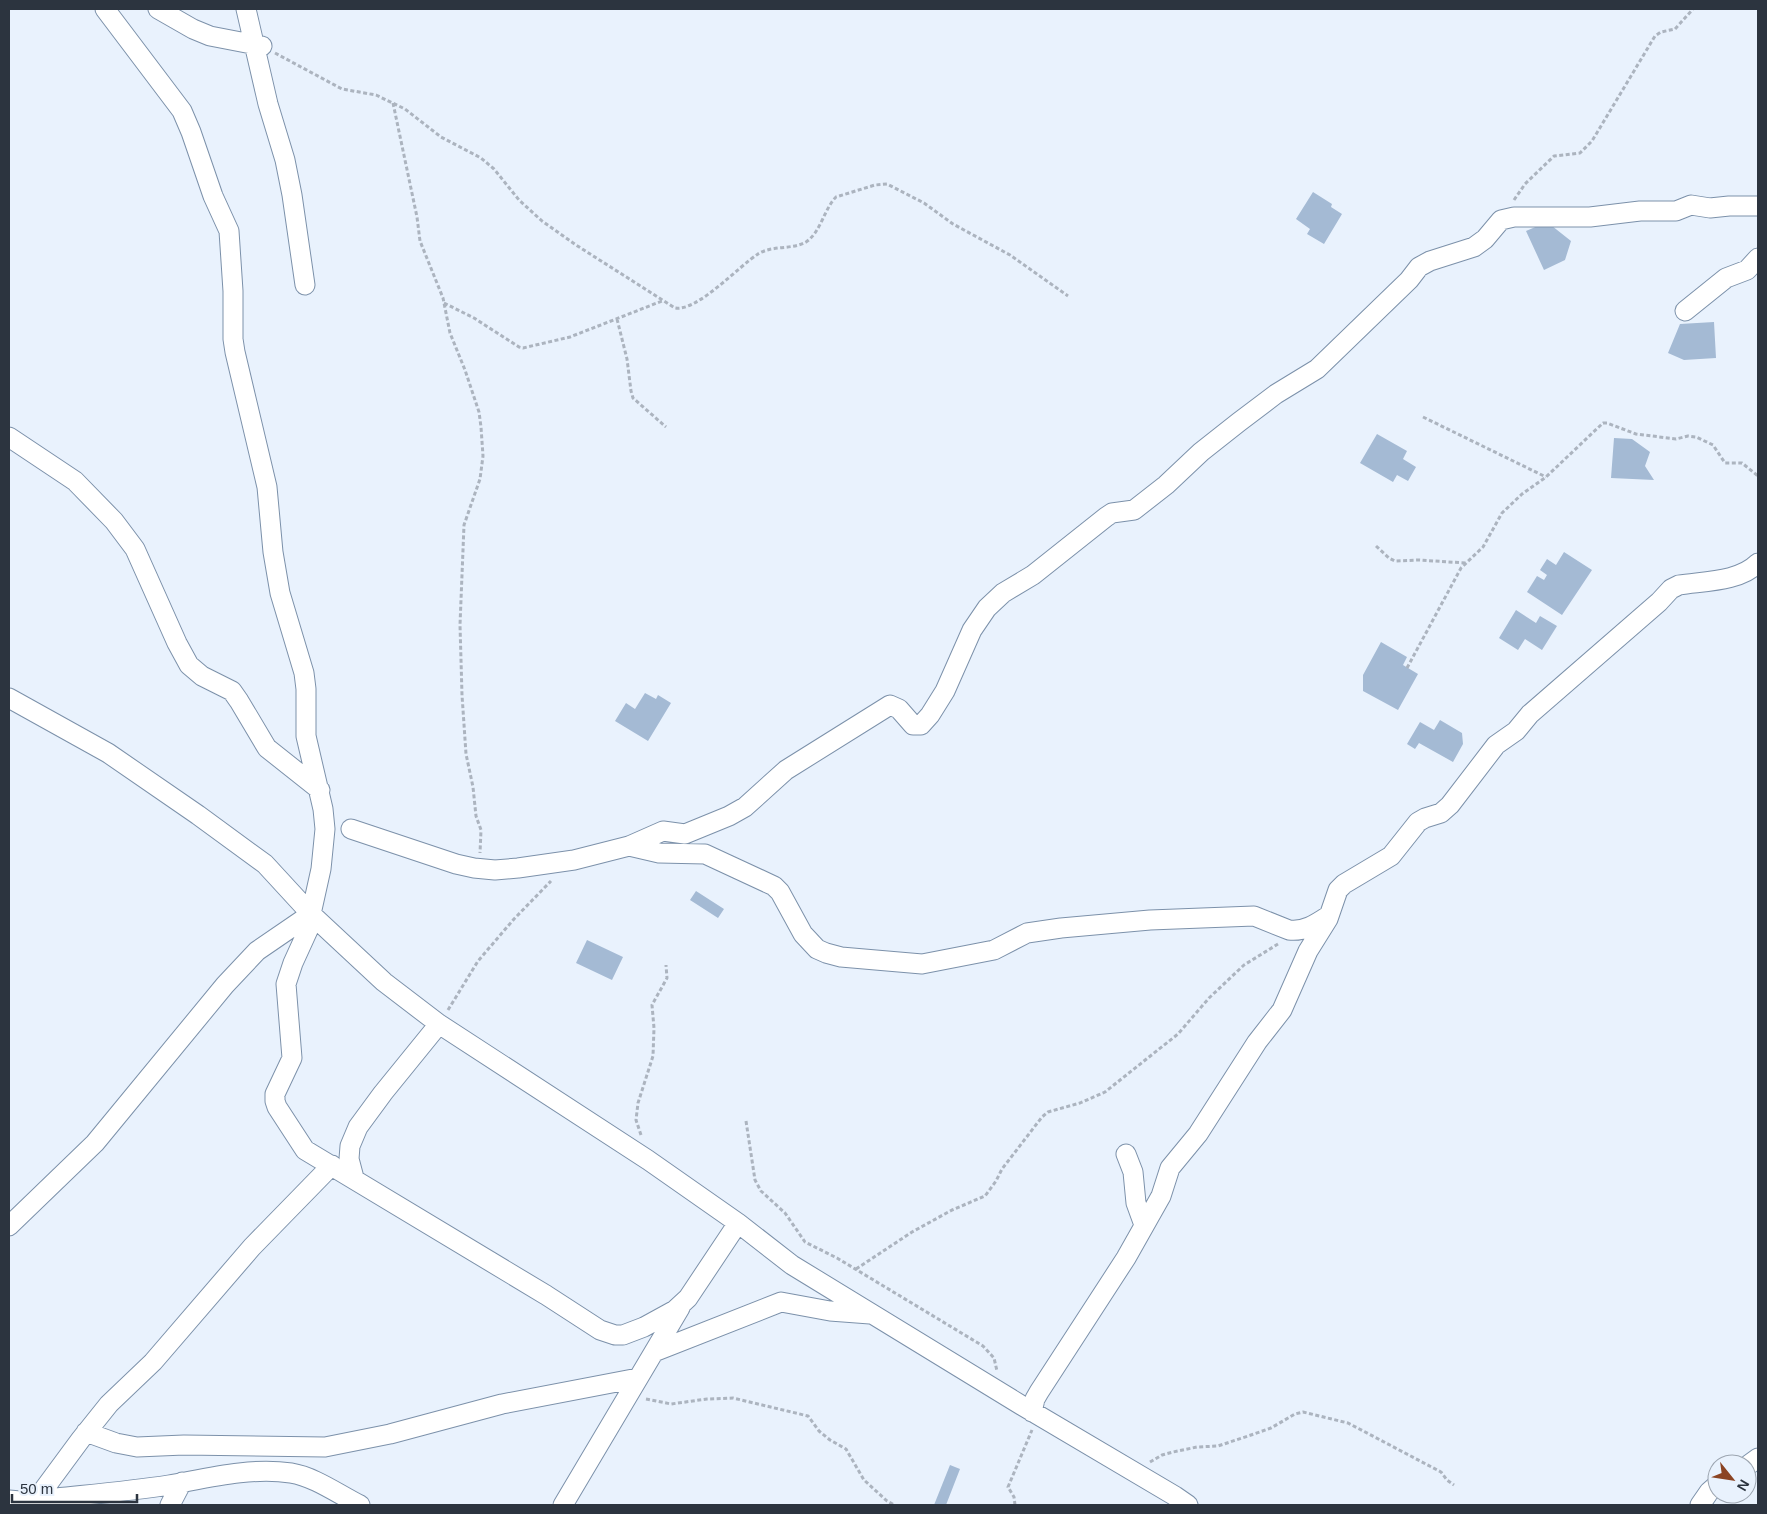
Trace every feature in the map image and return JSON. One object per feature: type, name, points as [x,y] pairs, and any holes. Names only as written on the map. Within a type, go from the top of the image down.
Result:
[{"type":"street","points":[[105,9],[182,111],[213,196],[230,231],[235,352],[267,487],[273,552],[280,593],[304,673],[306,736],[320,790],[325,829],[321,869],[313,915],[286,984],[287,1016],[292,1058],[276,1094],[275,1101],[303,1147],[606,1333],[623,1334],[644,1327],[682,1304],[688,1298],[738,1223]]},
{"type":"street","points":[[158,9],[175,13],[193,29],[210,36],[258,45]]},
{"type":"street","points":[[246,9],[258,45],[268,104],[285,160],[305,285]]},
{"type":"street","points":[[351,829],[456,864],[495,870],[574,860],[629,846],[663,831],[685,834],[729,816],[745,807],[786,770],[890,705],[899,709],[913,725],[921,725],[930,715],[945,691],[972,630],[987,608],[1003,593],[1033,575],[1112,513],[1134,510],[1166,485],[1200,452],[1276,394],[1317,369],[1419,267],[1437,258],[1474,247],[1485,239],[1500,220],[1514,217],[1590,217],[1640,211],[1667,212],[1681,210],[1691,205],[1710,208],[1758,206]]},
{"type":"street","points":[[1685,311],[1726,278],[1747,270],[1758,258]]},
{"type":"street","points":[[9,437],[75,481],[114,521],[135,549],[176,643],[189,665],[202,676],[232,691],[240,701],[266,748],[320,790]]},
{"type":"street","points":[[1032,1412],[1039,1392],[1126,1258],[1161,1196],[1170,1168],[1198,1134],[1257,1042],[1282,1010],[1301,964],[1329,916],[1338,890],[1391,856],[1418,822],[1441,813],[1450,805],[1496,745],[1516,730],[1530,714],[1659,602],[1671,589],[1679,585],[1736,576],[1758,563]]},
{"type":"street","points":[[9,698],[108,752],[265,864],[313,915],[384,982],[439,1024],[648,1160],[738,1223],[792,1265],[1188,1505]]},
{"type":"street","points":[[629,846],[659,853],[706,854],[774,886],[780,892],[802,934],[817,949],[826,954],[841,957],[922,964],[994,950],[1026,933],[1061,928],[1150,920],[1254,916],[1295,931],[1310,927],[1329,916]]},
{"type":"street","points":[[9,1226],[95,1143],[225,985],[257,951],[313,915]]},
{"type":"street","points":[[354,1178],[349,1159],[350,1146],[358,1126],[439,1024]]},
{"type":"street","points":[[1126,1154],[1133,1172],[1136,1204],[1144,1225]]},
{"type":"street","points":[[36,1500],[109,1404],[153,1362],[252,1247],[332,1165]]},
{"type":"street","points":[[654,1352],[781,1302],[830,1311],[874,1315]]},
{"type":"street","points":[[563,1505],[682,1304]]},
{"type":"street","points":[[86,1432],[116,1443],[137,1447],[184,1445],[325,1447],[390,1434],[502,1404],[638,1378]]},
{"type":"street","points":[[9,1500],[36,1500],[182,1482],[206,1477],[262,1472],[290,1473],[304,1476],[360,1505]]},
{"type":"street","points":[[170,1505],[182,1482]]},
{"type":"path","points":[[1500,220],[1525,184],[1554,156],[1580,153],[1592,142],[1656,36],[1660,32],[1675,29],[1692,9]]},
{"type":"path","points":[[258,45],[342,90],[376,95],[405,109],[442,137],[481,158],[494,169],[519,200],[542,221],[576,245],[678,309],[693,304],[757,255],[771,248],[806,242],[814,234],[836,197],[875,184],[884,184],[924,203],[953,224],[1010,255],[1068,296]]},
{"type":"path","points":[[393,102],[418,217],[420,241],[437,280],[450,333],[479,412],[481,427],[483,456],[480,479],[464,525],[460,625],[466,754],[473,786],[476,816],[481,830],[479,868]]},
{"type":"path","points":[[444,303],[474,318],[523,348],[570,336],[663,301]]},
{"type":"path","points":[[617,319],[627,359],[633,398],[666,427]]},
{"type":"path","points":[[1423,417],[1546,477]]},
{"type":"path","points":[[1407,668],[1461,568],[1483,547],[1502,513],[1522,494],[1546,477],[1605,422],[1636,434],[1676,439],[1688,436],[1696,437],[1713,445],[1725,463],[1741,462],[1758,476]]},
{"type":"path","points":[[1376,546],[1395,561],[1419,560],[1466,563]]},
{"type":"path","points":[[439,1024],[478,961],[534,896],[574,860]]},
{"type":"path","points":[[856,1269],[912,1232],[952,1210],[985,1196],[1002,1169],[1042,1117],[1048,1112],[1080,1103],[1105,1092],[1178,1034],[1209,998],[1244,965],[1279,943]]},
{"type":"path","points":[[648,1160],[636,1120],[638,1103],[653,1056],[654,1028],[652,1005],[666,978],[666,966]]},
{"type":"path","points":[[746,1121],[755,1180],[761,1191],[784,1213],[805,1242],[856,1269],[983,1346],[996,1363],[999,1392]]},
{"type":"path","points":[[628,1395],[671,1404],[707,1399],[733,1398],[808,1416],[830,1440],[846,1450],[864,1480],[894,1505]]},
{"type":"path","points":[[1135,1473],[1153,1459],[1162,1455],[1197,1447],[1218,1446],[1271,1428],[1295,1414],[1303,1412],[1348,1423],[1442,1472],[1446,1480],[1454,1485]]},
{"type":"path","points":[[1015,1505],[1014,1497],[1008,1487],[1031,1431],[1038,1425],[1050,1423]]},
{"type":"building","points":[[1313,192],[1332,204],[1331,207],[1342,214],[1324,244],[1307,234],[1310,229],[1296,219]]},
{"type":"building","points":[[1547,222],[1571,241],[1565,260],[1544,270],[1526,231]]},
{"type":"building","points":[[1714,322],[1716,358],[1684,360],[1668,353],[1680,324]]},
{"type":"building","points":[[1377,434],[1407,451],[1403,459],[1416,467],[1408,481],[1397,475],[1393,482],[1360,463]]},
{"type":"building","points":[[1614,438],[1632,439],[1650,452],[1645,466],[1654,480],[1611,478]]},
{"type":"building","points":[[1564,552],[1592,570],[1562,615],[1527,592],[1537,576],[1544,580],[1547,575],[1540,570],[1547,559],[1556,565]]},
{"type":"building","points":[[1516,610],[1536,623],[1540,616],[1557,626],[1542,650],[1525,639],[1518,650],[1499,638]]},
{"type":"building","points":[[1381,642],[1407,657],[1403,665],[1418,674],[1398,710],[1363,691],[1363,675]]},
{"type":"building","points":[[645,693],[656,699],[658,695],[671,703],[648,741],[615,721],[626,703],[635,709]]},
{"type":"building","points":[[1440,720],[1462,733],[1463,744],[1453,762],[1419,743],[1415,749],[1407,744],[1420,722],[1434,730]]},
{"type":"building","points":[[696,891],[724,909],[718,918],[690,900]]},
{"type":"building","points":[[587,940],[623,957],[612,980],[576,963]]},
{"type":"building","points":[[950,1465],[960,1469],[946,1505],[934,1505]]}]
